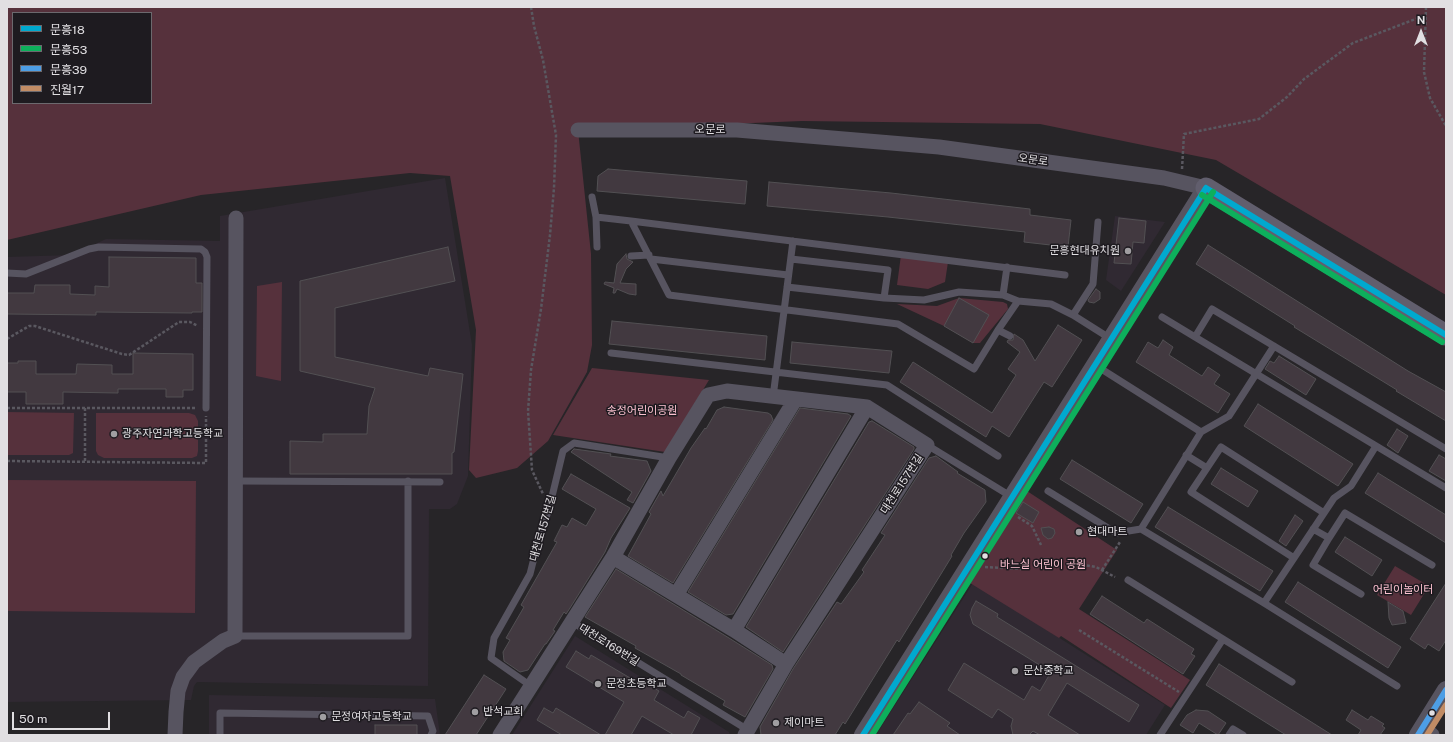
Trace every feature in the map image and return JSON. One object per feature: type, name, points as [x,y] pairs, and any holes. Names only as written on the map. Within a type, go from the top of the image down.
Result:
[{"type":"main road","name":"오문로","points":[[1206,188],[1446,335]]},
{"type":"street","name":"오문로","points":[[578,130],[737,130],[939,147],[1164,178],[1206,188]]},
{"type":"street","points":[[863,735],[1206,188]]},
{"type":"street","points":[[176,735],[178,691],[183,677],[194,662],[223,640],[234,636],[236,481],[236,218]]},
{"type":"street","name":"대천로157번길","points":[[500,735],[613,557],[669,458],[708,396],[727,391],[795,400],[867,407],[927,445],[838,582]]},
{"type":"street","points":[[676,595],[795,400]]},
{"type":"street","points":[[734,630],[867,407]]},
{"type":"street","points":[[613,557],[734,630],[786,664]]},
{"type":"street","name":"대천로169번길","points":[[750,734],[786,664],[838,582]]},
{"type":"street","points":[[1424,733],[1446,690]]},
{"type":"lane","points":[[592,197],[596,217],[597,247]]},
{"type":"lane","points":[[596,217],[1065,275]]},
{"type":"lane","points":[[631,221],[669,295],[898,324],[974,369],[1018,301]]},
{"type":"lane","points":[[1073,314],[1093,284],[1098,222]]},
{"type":"lane","points":[[773,397],[793,241]]},
{"type":"lane","points":[[7,273],[26,274],[89,249],[200,249],[206,252],[208,257],[206,408]]},
{"type":"lane","points":[[631,256],[650,257],[788,275]]},
{"type":"lane","points":[[791,259],[888,270],[884,298]]},
{"type":"lane","points":[[1003,295],[1007,267]]},
{"type":"lane","points":[[787,287],[884,298],[924,300],[959,292],[1003,295],[1018,301],[1050,304],[1073,314],[1112,339]]},
{"type":"lane","points":[[1195,337],[1212,309],[1446,449]]},
{"type":"lane","points":[[1162,317],[1446,488]]},
{"type":"lane","points":[[998,330],[1010,336]]},
{"type":"lane","points":[[1140,529],[1201,432],[1228,416],[1274,346]]},
{"type":"lane","points":[[611,353],[887,385],[998,456]]},
{"type":"lane","points":[[1095,365],[1201,432]]},
{"type":"lane","name":"대천로157번길","points":[[531,686],[491,658],[494,638],[530,574],[540,534],[549,509],[563,451],[574,443],[669,458]]},
{"type":"lane","points":[[927,445],[1009,503]]},
{"type":"lane","points":[[1264,603],[1334,498],[1351,486],[1376,446]]},
{"type":"lane","points":[[1294,558],[1191,492],[1220,447],[1324,513]]},
{"type":"lane","points":[[1186,455],[1207,468]]},
{"type":"lane","points":[[236,481],[440,482]]},
{"type":"lane","points":[[234,636],[408,636],[408,481]]},
{"type":"lane","points":[[1048,491],[1116,533],[1140,529],[1264,603],[1397,686]]},
{"type":"lane","points":[[1361,594],[1313,565],[1344,513],[1432,565]]},
{"type":"lane","points":[[1313,529],[1329,538]]},
{"type":"lane","points":[[1128,580],[1292,682]]},
{"type":"lane","name":"대천로169번길","points":[[572,622],[750,734]]},
{"type":"lane","points":[[1160,735],[1223,639]]},
{"type":"lane","points":[[220,735],[220,713],[428,716],[433,731],[431,735]]},
{"type":"lane","points":[[1229,735],[1233,729],[1243,735]]},
{"type":"path","points":[[532,7],[534,26],[543,60],[556,135],[550,235],[541,309],[531,370],[528,411],[532,470],[549,509]]},
{"type":"path","points":[[1426,7],[1424,72],[1430,98],[1446,126]]},
{"type":"path","points":[[1181,183],[1184,134],[1259,119],[1287,97],[1304,79],[1353,44],[1426,15]]},
{"type":"path","points":[[7,339],[29,326],[35,326],[129,355],[180,322],[190,322],[207,330]]},
{"type":"path","points":[[7,408],[206,408],[206,463],[7,461]]},
{"type":"path","points":[[85,408],[85,462]]},
{"type":"path","points":[[1009,503],[1032,526],[1041,545]]},
{"type":"path","points":[[1102,570],[1127,531]]},
{"type":"path","points":[[972,560],[986,568],[1021,569]]},
{"type":"path","points":[[1077,564],[1096,566],[1115,577]]},
{"type":"path","points":[[1079,630],[1186,696]]},
{"type":"shaded area","points":[[445,178],[472,345],[468,476],[457,504],[450,509],[429,509],[428,686],[197,682],[194,686],[191,700],[7,702],[7,257],[72,255],[106,239],[220,241],[220,216]]},
{"type":"shaded area","name":"문흥현대유치원","points":[[1115,216],[1165,222],[1121,291],[1106,280]]},
{"type":"shaded area","name":"문산중학교","points":[[973,583],[1165,705],[1146,735],[876,735]]},
{"type":"shaded area","name":"문정초등학교","points":[[575,636],[729,732],[730,735],[512,735]]},
{"type":"shaded area","name":"문정여자고등학교","points":[[209,695],[435,699],[440,735],[209,735]]},
{"type":"green space","points":[[7,7],[1446,7],[1446,295],[1216,160],[1040,124],[802,121],[578,130],[591,254],[592,345],[587,372],[548,441],[517,468],[476,478],[469,470],[476,330],[450,176],[410,173],[201,195],[7,240]]},
{"type":"green space","points":[[901,255],[948,262],[945,282],[928,289],[897,285]]},
{"type":"green space","points":[[282,282],[281,381],[256,376],[257,286]]},
{"type":"green space","points":[[959,298],[1003,302],[1007,304],[1008,309],[980,343],[973,343],[944,326],[897,304],[937,306]]},
{"type":"green space","name":"송정어린이공원","points":[[592,368],[709,380],[665,452],[553,435]]},
{"type":"green space","points":[[7,412],[74,413],[73,453],[69,455],[7,455]]},
{"type":"green space","points":[[96,413],[189,413],[195,415],[198,421],[197,456],[192,458],[104,458],[98,455],[96,451]]},
{"type":"green space","points":[[7,480],[196,481],[195,613],[7,611]]},
{"type":"green space","name":"바느실 어린이 공원","points":[[1027,491],[1117,550],[1079,609],[1190,680],[1171,708],[1061,636],[1059,638],[970,583]]},
{"type":"green space","name":"어린이놀이터","points":[[1395,566],[1429,586],[1411,615],[1377,595]]},
{"type":"building","points":[[608,169],[747,181],[745,204],[597,191],[598,176]]},
{"type":"building","points":[[769,182],[891,193],[1030,209],[1030,215],[1071,220],[1068,247],[1024,242],[1025,232],[767,206]]},
{"type":"building","points":[[1119,218],[1146,221],[1144,243],[1133,242],[1131,264],[1114,263]]},
{"type":"building","points":[[1208,245],[1408,371],[1446,392],[1446,421],[1294,327],[1295,326],[1196,264]]},
{"type":"building","points":[[448,247],[455,281],[335,308],[335,357],[428,376],[430,368],[463,374],[454,452],[452,453],[452,474],[290,474],[290,441],[323,442],[323,434],[367,434],[369,406],[375,388],[300,371],[300,281]]},
{"type":"building","points":[[626,254],[627,259],[633,262],[626,269],[620,283],[636,284],[636,295],[617,289],[615,293],[613,293],[614,288],[604,284],[605,282],[614,283],[617,264]]},
{"type":"building","points":[[109,257],[196,258],[196,283],[202,283],[202,312],[96,312],[96,315],[7,314],[7,293],[34,293],[35,285],[70,285],[70,294],[95,295],[95,286],[109,287]]},
{"type":"building","points":[[1096,289],[1100,292],[1100,299],[1094,303],[1089,302],[1088,300]]},
{"type":"building","points":[[959,298],[989,315],[973,343],[944,326]]},
{"type":"building","points":[[612,321],[767,336],[765,360],[609,344]]},
{"type":"building","points":[[1058,325],[1082,340],[1052,387],[1044,382],[1009,437],[992,426],[986,437],[900,382],[913,362],[992,413],[1016,375],[1008,369],[1020,352],[1007,342],[1008,340],[1013,340],[1014,334],[1023,340],[1035,361]]},
{"type":"building","points":[[1163,340],[1173,347],[1169,355],[1202,376],[1208,367],[1220,375],[1214,384],[1230,394],[1218,413],[1136,362],[1148,342],[1158,348]]},
{"type":"building","points":[[792,342],[892,351],[889,373],[790,363]]},
{"type":"building","points":[[133,353],[193,354],[193,390],[183,390],[183,397],[166,397],[166,389],[118,389],[118,393],[63,392],[63,404],[26,404],[26,392],[7,392],[7,363],[18,363],[18,361],[36,361],[36,374],[76,374],[77,364],[112,365],[112,374],[133,374]]},
{"type":"building","points":[[1279,356],[1316,379],[1306,395],[1265,369],[1270,361],[1274,363]]},
{"type":"building","points":[[1258,404],[1353,464],[1338,486],[1244,426]]},
{"type":"building","points":[[724,407],[768,413],[771,415],[773,420],[673,583],[628,556],[651,514],[649,512],[661,491],[663,496],[691,448],[705,428],[706,429],[717,410]]},
{"type":"building","points":[[800,408],[848,414],[851,416],[733,614],[726,615],[688,592]]},
{"type":"building","points":[[872,421],[914,447],[914,449],[783,652],[746,627],[869,422]]},
{"type":"building","points":[[1397,429],[1408,436],[1398,453],[1387,445]]},
{"type":"building","points":[[574,449],[647,461],[651,471],[633,503],[627,500],[632,492],[571,452]]},
{"type":"building","points":[[1439,455],[1446,459],[1446,481],[1429,471]]},
{"type":"building","points":[[936,456],[958,472],[957,473],[985,490],[986,502],[964,533],[951,555],[952,556],[899,642],[897,640],[845,724],[843,722],[835,735],[761,735],[760,727],[793,669],[837,602],[841,604],[864,572],[862,570],[885,535],[881,533],[929,458]]},
{"type":"building","points":[[1072,460],[1143,504],[1131,523],[1060,479]]},
{"type":"building","points":[[1221,468],[1258,491],[1248,507],[1211,484]]},
{"type":"building","points":[[1378,473],[1446,515],[1446,543],[1365,493]]},
{"type":"building","points":[[571,474],[630,508],[611,538],[605,552],[570,608],[566,614],[564,612],[553,630],[555,631],[528,670],[520,672],[504,661],[503,652],[510,640],[506,638],[524,607],[521,605],[557,542],[554,541],[562,525],[567,527],[572,518],[586,526],[596,509],[562,489]]},
{"type":"building","points":[[1023,502],[1039,512],[1033,523],[1016,513]]},
{"type":"building","points":[[1168,507],[1273,571],[1260,591],[1155,527]]},
{"type":"building","points":[[1295,515],[1303,521],[1286,546],[1279,541]]},
{"type":"building","points":[[1049,527],[1054,529],[1055,533],[1052,538],[1048,539],[1043,535],[1041,528]]},
{"type":"building","points":[[1345,537],[1382,560],[1372,576],[1335,552]]},
{"type":"building","points":[[616,569],[772,665],[773,669],[745,717],[723,705],[725,701],[635,648],[636,646],[585,617]]},
{"type":"building","points":[[1298,582],[1401,647],[1388,668],[1285,602]]},
{"type":"building","points":[[1446,583],[1446,640],[1439,651],[1428,644],[1425,649],[1410,639]]},
{"type":"building","points":[[1102,596],[1144,623],[1147,619],[1194,649],[1191,654],[1195,656],[1183,674],[1090,614]]},
{"type":"building","points":[[976,601],[998,614],[997,617],[1139,705],[1129,722],[1067,683],[1048,715],[1080,735],[1040,735],[1033,731],[1029,735],[1013,735],[1011,726],[1013,719],[998,709],[992,718],[948,690],[964,663],[1024,700],[1032,686],[1040,691],[1051,672],[973,624],[970,615]]},
{"type":"building","points":[[1388,602],[1403,611],[1406,623],[1392,625],[1389,618]]},
{"type":"building","points":[[576,651],[589,659],[591,655],[637,682],[639,679],[659,691],[654,700],[684,718],[688,711],[700,718],[691,735],[674,735],[642,716],[631,735],[605,735],[624,702],[566,667]]},
{"type":"building","points":[[1219,664],[1332,735],[1286,735],[1206,685]]},
{"type":"building","name":"반석교회","points":[[484,675],[506,689],[476,735],[445,735]]},
{"type":"building","points":[[919,702],[950,723],[947,726],[960,735],[893,735],[908,713],[910,714]]},
{"type":"building","points":[[544,708],[553,713],[556,708],[601,735],[562,735],[537,720]]},
{"type":"building","points":[[1196,710],[1208,711],[1226,723],[1218,735],[1199,723],[1193,733],[1180,725],[1187,715]]},
{"type":"building","points":[[1352,710],[1368,720],[1371,716],[1384,724],[1382,726],[1385,728],[1380,735],[1358,735],[1361,730],[1346,720]]},
{"type":"building","points":[[375,725],[417,725],[417,735],[375,735]]},
{"type":"transit line","name":"문흥18","points":[[1206,188],[1446,335]]},
{"type":"transit line","name":"문흥18","points":[[863,735],[1206,188]]},
{"type":"transit line","name":"문흥53","points":[[872,735],[1213,192]]},
{"type":"transit line","name":"문흥53","points":[[1202,195],[1442,342]]},
{"type":"transit line","name":"문흥39","points":[[1418,735],[1446,690]]},
{"type":"transit line","name":"진월17","points":[[1427,735],[1446,705]]},
{"type":"place","name":"문흥현대유치원","points":[[1128,251]]},
{"type":"place","name":"광주자연과학고등학교","points":[[114,434]]},
{"type":"place","name":"현대마트","points":[[1079,532]]},
{"type":"place","name":"문산중학교","points":[[1015,671]]},
{"type":"place","name":"문정초등학교","points":[[598,684]]},
{"type":"place","name":"반석교회","points":[[475,712]]},
{"type":"place","name":"문정여자고등학교","points":[[323,717]]},
{"type":"place","name":"제이마트","points":[[776,723]]}]
